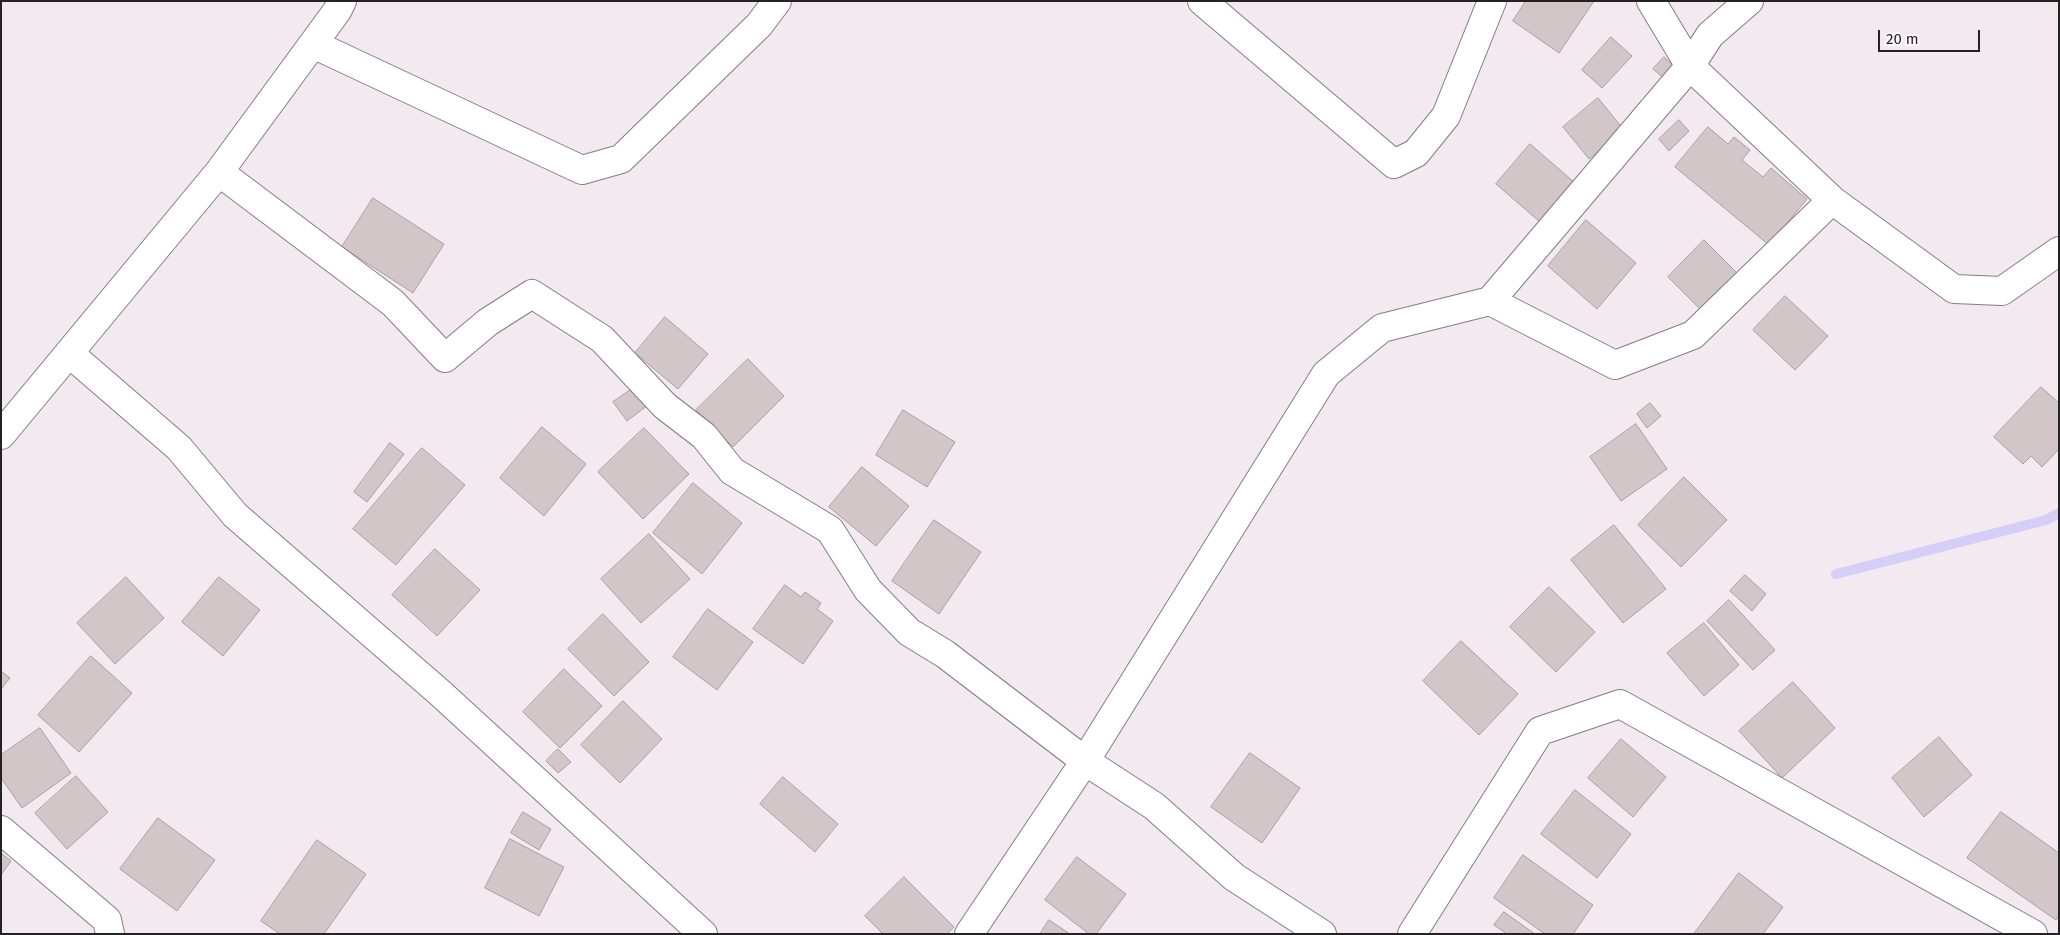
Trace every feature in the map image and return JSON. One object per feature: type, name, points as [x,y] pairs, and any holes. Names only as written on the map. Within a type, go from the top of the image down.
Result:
[{"type":"street","points":[[1,436],[219,172],[337,11],[342,1]]},
{"type":"street","points":[[313,44],[582,170],[621,159],[759,25],[777,1]]},
{"type":"street","points":[[1202,1],[1394,164],[1416,153],[1446,116],[1492,1]]},
{"type":"street","points":[[1651,1],[1690,66],[1832,200],[1954,290],[2002,291],[2059,251]]},
{"type":"street","points":[[969,934],[1085,762],[1326,374],[1382,328],[1490,301],[1690,66],[1710,35],[1749,1]]},
{"type":"street","points":[[219,172],[393,303],[445,358],[488,322],[532,294],[602,339],[664,406],[704,436],[732,471],[830,530],[868,590],[909,632],[945,654],[1085,762],[1154,806],[1234,877],[1322,934]]},
{"type":"street","points":[[1490,301],[1614,365],[1693,335],[1832,200]]},
{"type":"street","points":[[69,353],[179,448],[235,515],[439,692],[703,934]]},
{"type":"street","points":[[1412,934],[1540,731],[1620,704],[2032,934]]},
{"type":"street","points":[[1,830],[107,920],[110,934]]},
{"type":"building","points":[[1526,1],[1594,1],[1559,53],[1513,21]]},
{"type":"building","points":[[1611,37],[1632,56],[1602,88],[1582,70]]},
{"type":"building","points":[[1664,57],[1677,69],[1667,81],[1653,69]]},
{"type":"building","points":[[1598,98],[1624,130],[1589,159],[1563,127]]},
{"type":"building","points":[[1679,120],[1689,131],[1669,151],[1659,139]]},
{"type":"building","points":[[1708,127],[1728,144],[1734,137],[1750,150],[1742,160],[1763,177],[1771,168],[1807,199],[1769,245],[1675,167]]},
{"type":"building","points":[[1530,144],[1574,182],[1540,222],[1496,184]]},
{"type":"building","points":[[373,198],[444,244],[413,293],[342,247]]},
{"type":"building","points":[[1586,220],[1636,263],[1597,309],[1548,266]]},
{"type":"building","points":[[1704,240],[1739,275],[1703,312],[1668,277]]},
{"type":"building","points":[[1785,296],[1828,336],[1795,370],[1753,330]]},
{"type":"building","points":[[665,317],[708,354],[678,389],[635,353]]},
{"type":"building","points":[[748,359],[784,396],[733,447],[696,410]]},
{"type":"building","points":[[635,387],[648,405],[627,421],[613,402]]},
{"type":"building","points":[[2041,387],[2059,403],[2059,449],[2042,467],[2031,456],[2023,464],[1994,437]]},
{"type":"building","points":[[1650,403],[1661,416],[1647,428],[1637,414]]},
{"type":"building","points":[[903,410],[955,442],[927,487],[876,455]]},
{"type":"building","points":[[1636,424],[1667,469],[1621,501],[1590,457]]},
{"type":"building","points":[[542,427],[586,464],[544,516],[500,478]]},
{"type":"building","points":[[644,428],[689,474],[643,519],[598,472]]},
{"type":"building","points":[[390,443],[404,454],[367,502],[354,492]]},
{"type":"building","points":[[422,448],[465,485],[396,565],[353,529]]},
{"type":"building","points":[[862,467],[909,506],[876,546],[829,507]]},
{"type":"building","points":[[1684,477],[1727,520],[1681,567],[1638,525]]},
{"type":"building","points":[[693,483],[742,523],[702,574],[653,533]]},
{"type":"building","points":[[934,520],[981,552],[939,614],[892,581]]},
{"type":"building","points":[[1614,525],[1666,589],[1623,623],[1571,560]]},
{"type":"building","points":[[649,534],[690,579],[641,623],[601,579]]},
{"type":"building","points":[[435,549],[480,590],[437,636],[392,595]]},
{"type":"building","points":[[1745,575],[1766,594],[1752,611],[1730,591]]},
{"type":"building","points":[[126,577],[164,618],[115,664],[77,623]]},
{"type":"building","points":[[219,577],[260,610],[223,656],[182,622]]},
{"type":"building","points":[[785,585],[801,597],[805,592],[821,603],[817,609],[833,621],[803,664],[753,629]]},
{"type":"building","points":[[1549,587],[1595,632],[1556,672],[1510,627]]},
{"type":"building","points":[[1729,600],[1775,650],[1753,670],[1707,621]]},
{"type":"building","points":[[708,609],[753,642],[717,690],[673,657]]},
{"type":"building","points":[[603,614],[649,662],[614,696],[568,649]]},
{"type":"building","points":[[1704,623],[1739,665],[1704,696],[1667,653]]},
{"type":"building","points":[[1461,641],[1518,694],[1479,735],[1423,681]]},
{"type":"building","points":[[91,656],[132,693],[79,752],[38,715]]},
{"type":"building","points":[[564,669],[602,706],[560,748],[523,712]]},
{"type":"building","points":[[1,671],[10,678],[1,689]]},
{"type":"building","points":[[1793,682],[1835,728],[1782,778],[1739,731]]},
{"type":"building","points":[[623,701],[662,739],[620,783],[581,745]]},
{"type":"building","points":[[40,728],[71,773],[22,808],[1,778],[1,755]]},
{"type":"building","points":[[1939,737],[1972,775],[1924,817],[1892,778]]},
{"type":"building","points":[[1621,739],[1666,777],[1633,817],[1588,778]]},
{"type":"building","points":[[558,749],[571,762],[558,773],[546,761]]},
{"type":"building","points":[[1250,753],[1300,788],[1262,843],[1211,807]]},
{"type":"building","points":[[76,776],[108,812],[67,849],[35,813]]},
{"type":"building","points":[[783,777],[838,824],[815,852],[760,804]]},
{"type":"building","points":[[1575,790],[1631,834],[1597,878],[1541,834]]},
{"type":"building","points":[[523,812],[551,829],[539,850],[511,833]]},
{"type":"building","points":[[2001,812],[2059,853],[2059,915],[2056,920],[1967,858]]},
{"type":"building","points":[[158,818],[215,860],[177,911],[120,869]]},
{"type":"building","points":[[510,839],[564,867],[539,916],[485,888]]},
{"type":"building","points":[[317,840],[366,874],[324,934],[280,934],[261,921]]},
{"type":"building","points":[[1,853],[11,861],[1,875]]},
{"type":"building","points":[[1523,855],[1593,905],[1573,934],[1545,934],[1494,898]]},
{"type":"building","points":[[1077,857],[1126,894],[1096,934],[1089,934],[1045,900]]},
{"type":"building","points":[[1739,873],[1783,907],[1763,934],[1694,934]]},
{"type":"building","points":[[904,877],[954,927],[947,934],[883,934],[865,916]]},
{"type":"building","points":[[1504,912],[1535,934],[1507,934],[1494,925]]},
{"type":"building","points":[[1049,920],[1070,934],[1040,934]]},
{"type":"waterway","points":[[1836,574],[2046,520],[2059,513]]}]
